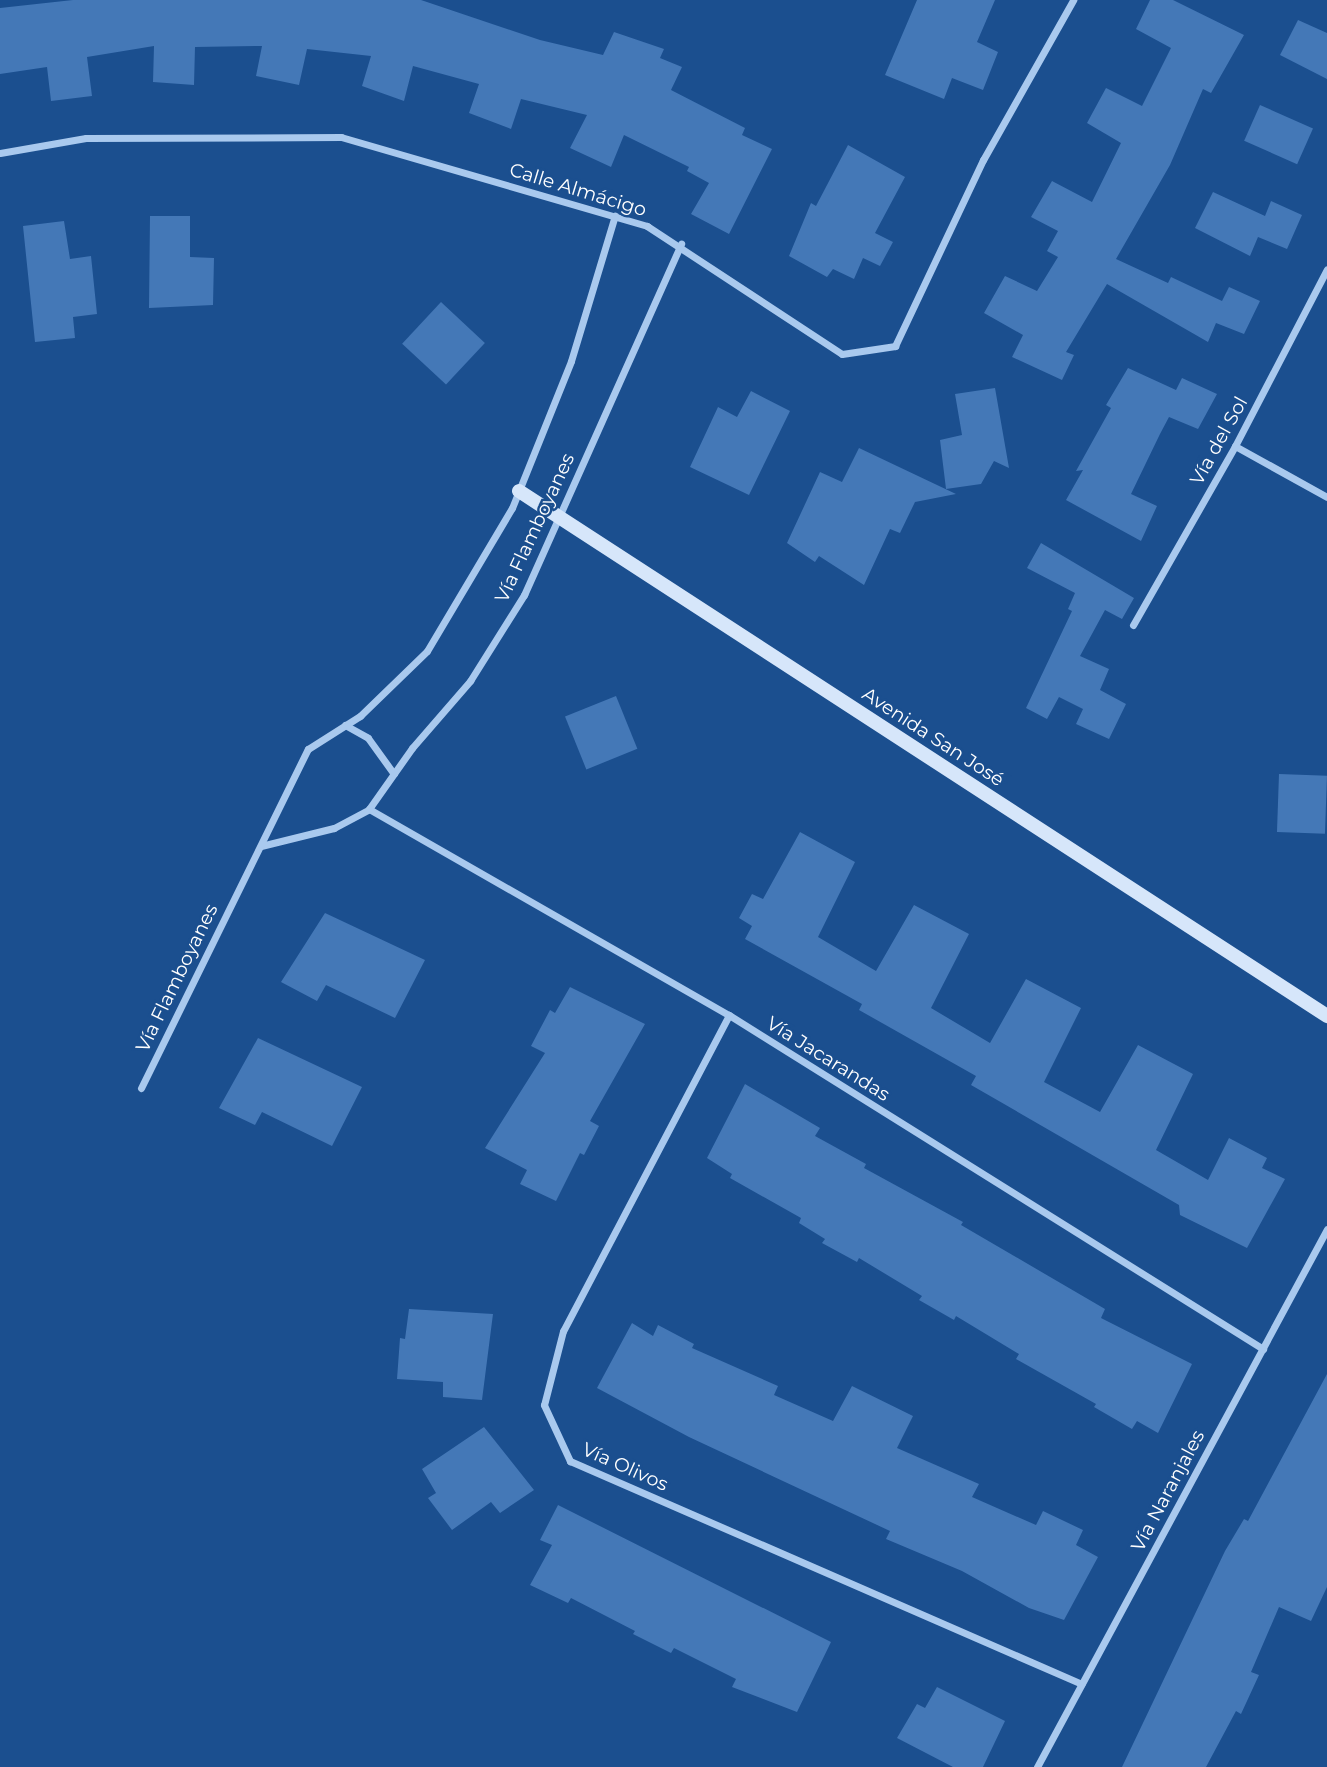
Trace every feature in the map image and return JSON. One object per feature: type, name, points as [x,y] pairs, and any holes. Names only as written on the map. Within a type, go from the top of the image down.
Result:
[{"type":"street","name":"Calle Almácigo","points":[[0,153],[86,138],[341,137],[615,215],[681,244],[842,354],[895,346],[983,160],[1073,0]]},
{"type":"street","name":"Vía Flamboyanes","points":[[141,1088],[261,846],[285,788],[308,749],[345,725],[427,651],[519,491],[571,360],[615,215]]},
{"type":"street","name":"Vía Flamboyanes","points":[[261,846],[334,828],[369,809],[470,681],[524,595],[681,244]]},
{"type":"street","name":"Vía del Sol","points":[[1133,625],[1235,446],[1327,269]]},
{"type":"street","points":[[1235,446],[1327,497]]},
{"type":"street","name":"Avenida San José","points":[[519,491],[1327,1016]]},
{"type":"street","points":[[345,725],[368,738],[394,774]]},
{"type":"street","name":"Vía Jacarandas","points":[[369,809],[729,1015],[1263,1349]]},
{"type":"street","name":"Vía Olivos","points":[[729,1015],[563,1331],[544,1405],[570,1461],[1082,1684]]},
{"type":"street","name":"Vía Naranjales","points":[[1037,1767],[1327,1229]]},
{"type":"building","points":[[73,0],[421,0],[540,40],[603,55],[614,32],[664,49],[660,58],[682,67],[671,90],[745,128],[742,135],[772,149],[729,234],[691,214],[709,183],[687,171],[689,167],[624,135],[611,167],[570,148],[587,115],[521,99],[511,129],[469,113],[479,84],[413,66],[404,101],[362,86],[371,56],[307,49],[299,85],[256,76],[262,46],[195,47],[194,85],[153,82],[154,46],[87,57],[92,96],[51,101],[47,67],[0,74],[0,8]]},
{"type":"building","points":[[917,0],[995,0],[977,42],[998,52],[983,90],[952,78],[944,99],[885,75]]},
{"type":"building","points":[[1150,0],[1173,0],[1244,35],[1211,93],[1203,89],[1170,165],[1116,259],[1168,283],[1171,277],[1222,301],[1229,287],[1260,301],[1244,334],[1216,323],[1208,342],[1107,284],[1066,352],[1074,355],[1062,380],[1012,357],[1023,335],[984,313],[1005,276],[1037,291],[1058,257],[1047,251],[1058,231],[1031,217],[1052,181],[1092,202],[1121,143],[1087,123],[1106,88],[1142,106],[1171,48],[1136,29]]},
{"type":"building","points":[[1298,20],[1327,33],[1327,79],[1280,55]]},
{"type":"building","points":[[1260,105],[1313,129],[1297,164],[1244,141]]},
{"type":"building","points":[[848,145],[905,177],[875,233],[893,242],[880,266],[863,258],[854,279],[833,269],[827,277],[789,256],[811,203],[816,206]]},
{"type":"building","points":[[1213,192],[1265,216],[1271,201],[1302,215],[1287,249],[1258,237],[1250,256],[1195,228]]},
{"type":"building","points":[[150,216],[190,216],[190,257],[214,258],[213,305],[149,308]]},
{"type":"building","points":[[64,221],[70,259],[91,256],[97,314],[73,317],[75,338],[35,342],[23,226]]},
{"type":"building","points":[[441,302],[485,343],[446,385],[402,344]]},
{"type":"building","points":[[1128,368],[1176,390],[1182,378],[1217,394],[1198,429],[1169,417],[1160,434],[1131,494],[1157,506],[1141,541],[1066,500],[1083,470],[1076,471],[1111,408],[1106,405]]},
{"type":"building","points":[[995,388],[1009,468],[994,461],[981,484],[946,489],[940,440],[962,435],[955,394]]},
{"type":"building","points":[[751,391],[790,411],[749,495],[690,467],[718,407],[737,417]]},
{"type":"building","points":[[859,448],[956,494],[915,502],[900,533],[890,529],[864,585],[819,556],[815,562],[787,543],[820,472],[842,482]]},
{"type":"building","points":[[1041,543],[1134,598],[1122,619],[1105,610],[1080,656],[1109,669],[1100,690],[1126,704],[1109,739],[1076,724],[1083,709],[1059,697],[1047,719],[1026,708],[1072,611],[1068,609],[1075,593],[1027,568]]},
{"type":"building","points":[[616,696],[637,749],[586,769],[565,717]]},
{"type":"building","points":[[1279,774],[1327,776],[1325,834],[1277,832]]},
{"type":"building","points":[[800,832],[855,862],[818,937],[876,971],[914,905],[969,934],[931,1008],[990,1043],[1026,979],[1081,1008],[1044,1082],[1100,1112],[1138,1045],[1193,1074],[1156,1150],[1208,1180],[1229,1138],[1267,1158],[1262,1168],[1285,1179],[1247,1248],[1180,1215],[1179,1205],[971,1085],[976,1076],[859,1010],[862,1004],[745,939],[752,926],[739,918],[752,894],[763,899]]},
{"type":"building","points":[[325,913],[425,960],[395,1018],[326,985],[317,1001],[281,982]]},
{"type":"building","points":[[570,987],[645,1024],[590,1121],[599,1126],[584,1155],[580,1153],[556,1201],[520,1184],[527,1170],[485,1148],[545,1053],[531,1046],[550,1010],[555,1013]]},
{"type":"building","points":[[258,1038],[362,1087],[332,1146],[262,1112],[255,1125],[219,1108]]},
{"type":"building","points":[[745,1084],[820,1128],[815,1136],[866,1164],[864,1168],[963,1222],[961,1225],[1105,1309],[1101,1318],[1192,1364],[1158,1433],[1137,1421],[1132,1429],[1094,1407],[1096,1404],[1016,1359],[1019,1354],[956,1316],[954,1320],[919,1300],[922,1296],[859,1258],[857,1262],[822,1243],[825,1239],[799,1223],[801,1218],[730,1178],[732,1174],[707,1158]]},
{"type":"building","points":[[409,1309],[493,1314],[482,1400],[443,1397],[443,1382],[397,1379],[400,1338],[405,1339]]},
{"type":"building","points":[[632,1323],[653,1336],[658,1325],[694,1344],[692,1348],[778,1386],[774,1395],[833,1421],[852,1386],[913,1416],[897,1448],[979,1484],[972,1497],[1036,1525],[1043,1511],[1083,1530],[1076,1545],[1098,1557],[1064,1620],[1029,1608],[962,1571],[886,1539],[890,1531],[689,1437],[597,1388]]},
{"type":"building","points":[[1327,1374],[1327,1587],[1311,1621],[1279,1607],[1251,1672],[1259,1675],[1241,1714],[1236,1711],[1206,1767],[1122,1767],[1225,1551],[1244,1519],[1248,1521]]},
{"type":"building","points":[[484,1427],[534,1490],[500,1513],[491,1502],[452,1530],[428,1498],[436,1493],[422,1469]]},
{"type":"building","points":[[558,1505],[831,1642],[797,1712],[732,1687],[736,1679],[674,1648],[671,1653],[571,1598],[568,1603],[530,1585],[552,1545],[540,1540]]},
{"type":"building","points":[[937,1687],[1005,1721],[983,1767],[953,1767],[897,1738],[917,1704],[925,1708]]}]
